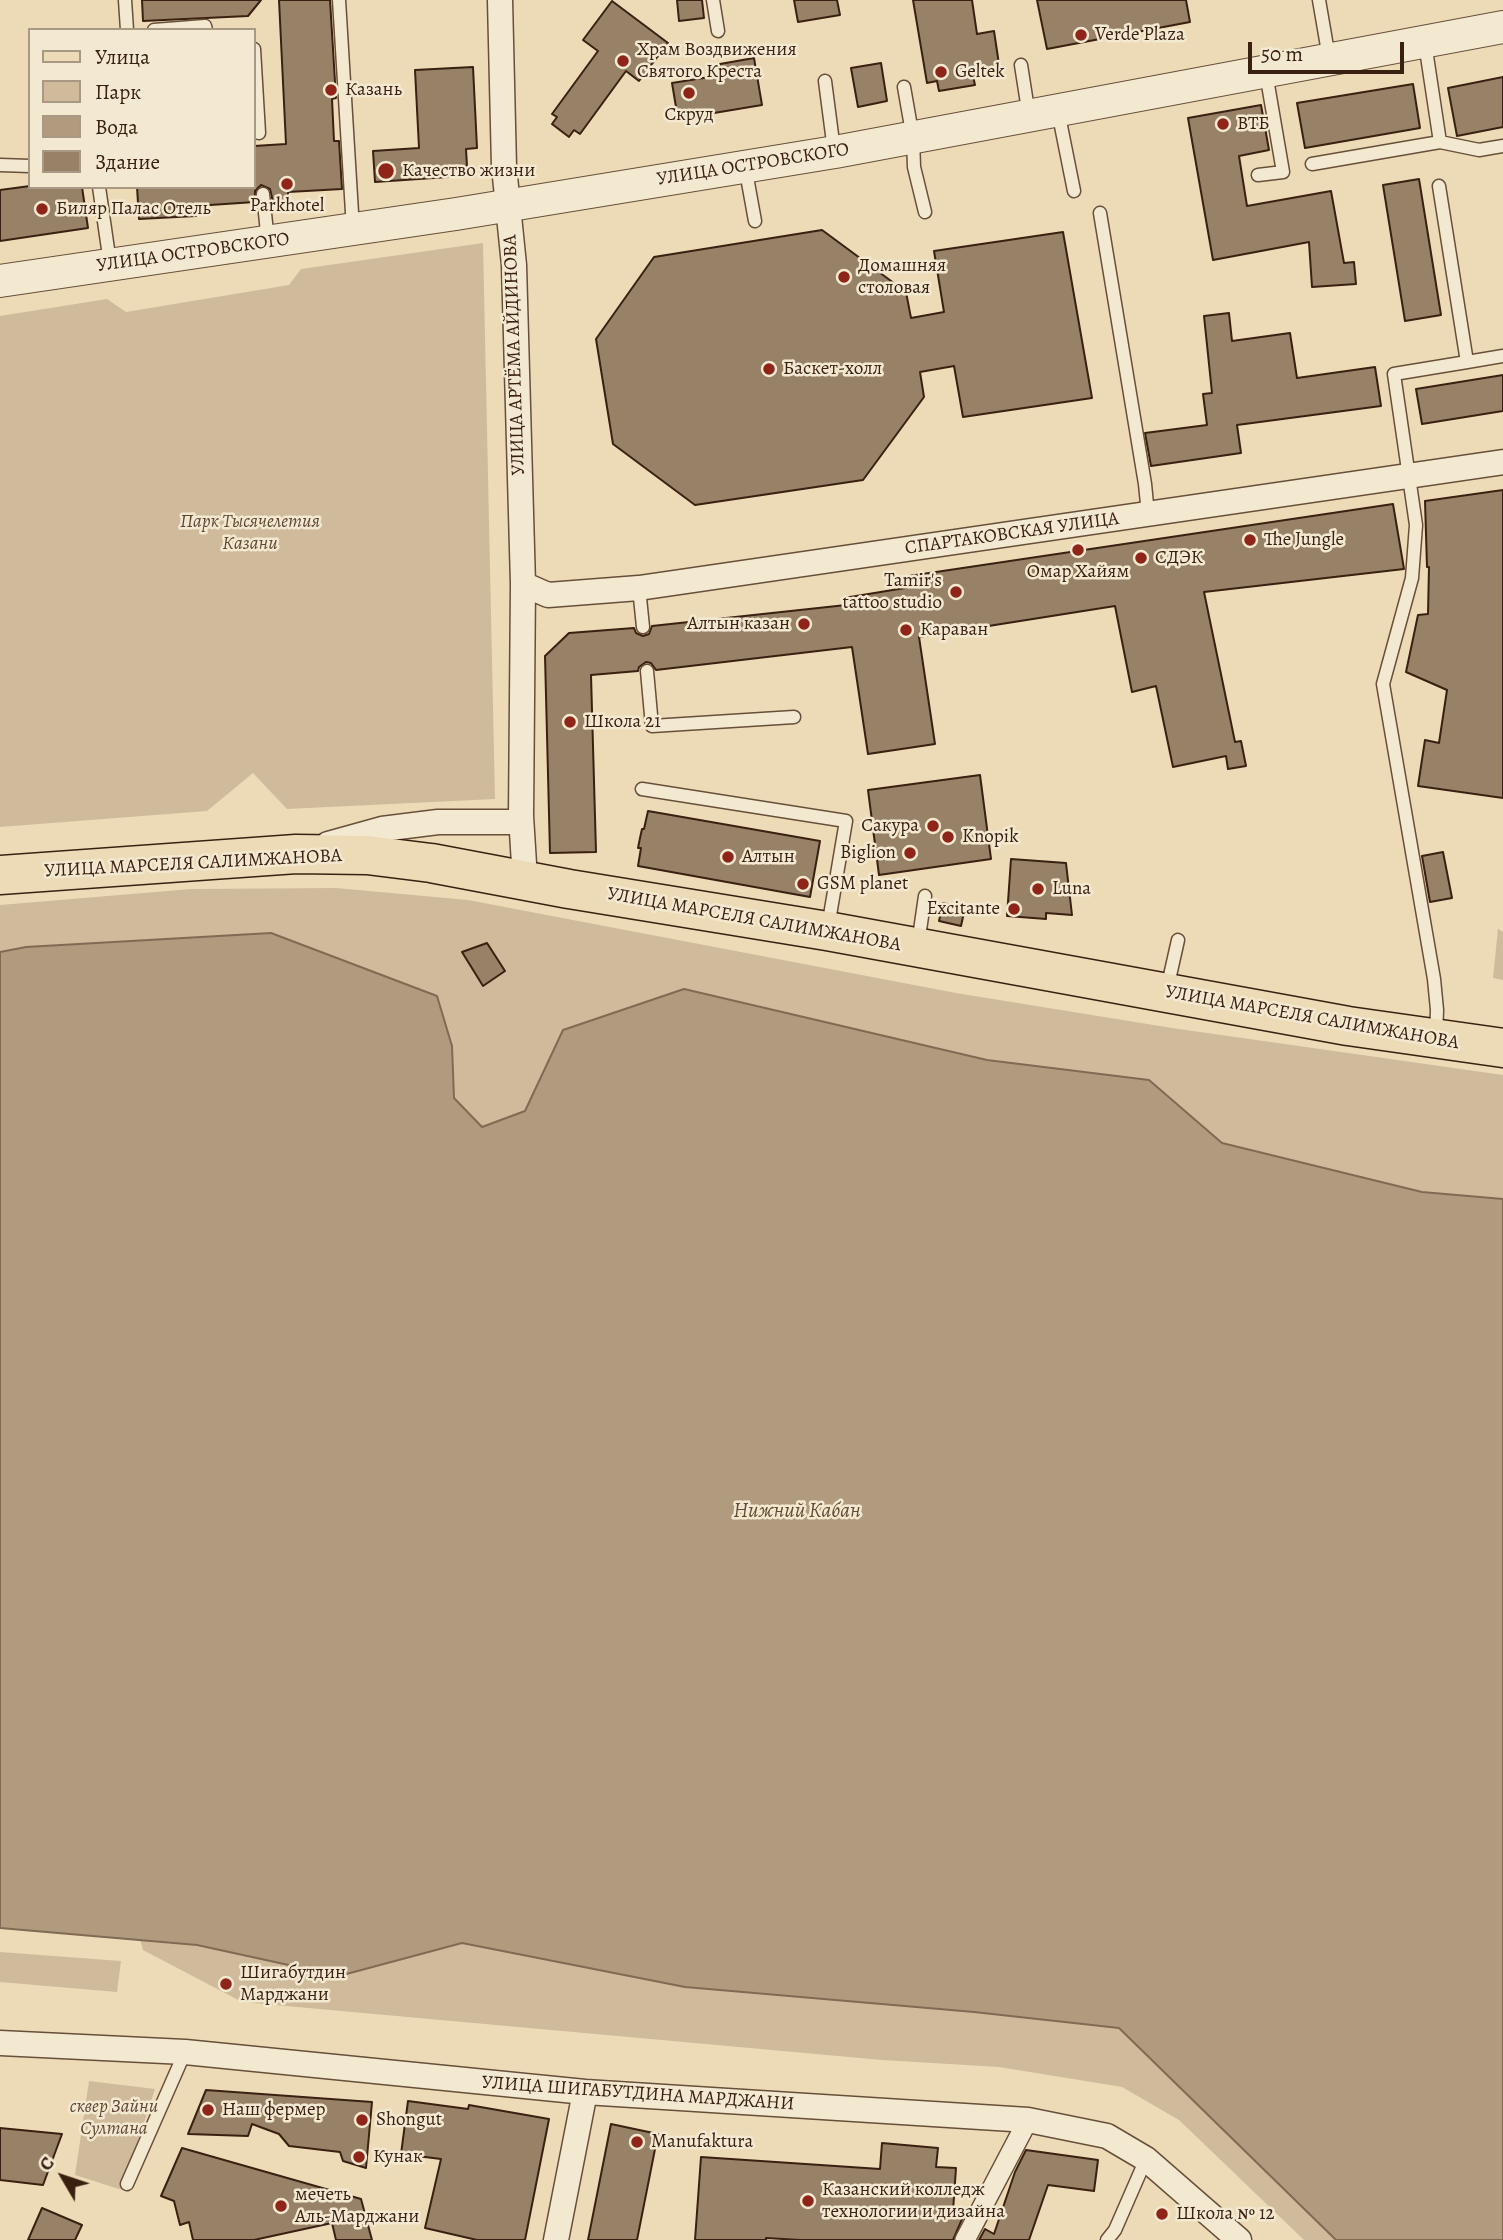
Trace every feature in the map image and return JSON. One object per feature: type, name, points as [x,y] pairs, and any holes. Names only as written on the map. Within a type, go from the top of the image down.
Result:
[{"type":"main road","name":"УЛИЦА МАРСЕЛЯ САЛИМЖАНОВА","points":[[0,875],[296,854],[367,855],[430,863],[827,931],[1436,1040],[1503,1048]]},
{"type":"main road","points":[[0,895],[258,876],[328,874],[398,881],[1454,1062],[1503,1067]]},
{"type":"street","name":"УЛИЦА АРТЁМА АЙДИНОВА","points":[[500,0],[503,147],[514,265],[523,584],[521,822],[525,880]]},
{"type":"street","name":"УЛИЦА ОСТРОВСКОГО","points":[[0,281],[353,230],[835,152],[1503,27]]},
{"type":"street","name":"СПАРТАКОВСКАЯ УЛИЦА","points":[[523,584],[548,594],[639,588],[1503,462]]},
{"type":"street","points":[[296,854],[382,829],[438,822],[521,822]]},
{"type":"street","name":"УЛИЦА ШИГАБУТДИНА МАРДЖАНИ","points":[[0,2043],[185,2052],[585,2092],[1028,2120],[1107,2136],[1146,2159],[1238,2240]]},
{"type":"street","points":[[556,2240],[585,2092]]},
{"type":"street","points":[[965,2240],[1028,2120]]},
{"type":"lane","points":[[125,0],[127,28]]},
{"type":"lane","points":[[339,0],[353,230]]},
{"type":"lane","points":[[713,0],[718,31]]},
{"type":"lane","points":[[1320,0],[1330,61]]},
{"type":"lane","points":[[180,28],[206,28]]},
{"type":"lane","points":[[1425,42],[1440,142]]},
{"type":"lane","points":[[1021,65],[1044,113],[1074,191]]},
{"type":"lane","points":[[1258,176],[1283,172],[1266,72]]},
{"type":"lane","points":[[825,82],[835,152]]},
{"type":"lane","points":[[904,87],[913,138],[914,167],[925,212]]},
{"type":"lane","points":[[256,108],[257,137]]},
{"type":"lane","points":[[1312,164],[1440,142],[1479,150],[1503,146]]},
{"type":"lane","points":[[0,165],[28,166]]},
{"type":"lane","points":[[745,166],[754,221]]},
{"type":"lane","points":[[1439,186],[1467,362]]},
{"type":"lane","points":[[99,189],[110,265]]},
{"type":"lane","points":[[264,194],[268,242]]},
{"type":"lane","points":[[1100,213],[1148,514]]},
{"type":"lane","points":[[1436,1040],[1434,979],[1383,684],[1412,578],[1416,526],[1394,374],[1503,356]]},
{"type":"lane","points":[[639,588],[643,627]]},
{"type":"lane","points":[[647,671],[652,726],[794,717]]},
{"type":"lane","points":[[642,789],[846,821],[827,931]]},
{"type":"lane","points":[[918,948],[925,896]]},
{"type":"lane","points":[[1166,993],[1178,940]]},
{"type":"lane","points":[[127,2184],[185,2052]]},
{"type":"lane","points":[[1107,2240],[1115,2230],[1146,2159]]},
{"type":"green space","name":"Парк Тысячелетия Казани","points":[[483,243],[495,799],[287,809],[253,773],[207,811],[0,827],[0,316],[107,299],[126,312],[289,285],[301,269]]},
{"type":"green space","points":[[336,888],[468,900],[956,993],[1172,1028],[1503,1075],[1503,1199],[1422,1192],[1222,1143],[1149,1080],[987,1060],[563,1030],[525,1111],[482,1127],[454,1098],[452,1046],[437,996],[271,933],[26,947],[0,952],[0,905],[191,889]]},
{"type":"green space","points":[[1498,929],[1503,932],[1503,980],[1493,978]]},
{"type":"green space","points":[[140,1939],[198,1945],[339,1976],[462,1943],[685,1987],[974,2012],[1119,2028],[1336,2240],[1304,2240],[1179,2120],[1122,2087],[999,2067],[882,2060],[242,2002],[143,1950]]},
{"type":"green space","points":[[0,1952],[121,1961],[117,1992],[0,1982]]},
{"type":"green space","name":"сквер Зайни Султана","points":[[89,2081],[155,2089],[122,2190],[75,2175]]},
{"type":"water","name":"Нижний Кабан","points":[[271,933],[437,996],[452,1046],[454,1098],[482,1127],[525,1111],[563,1030],[684,989],[987,1060],[1149,1080],[1222,1143],[1422,1192],[1503,1199],[1503,2240],[1336,2240],[1119,2028],[974,2012],[685,1987],[462,1943],[339,1976],[197,1945],[0,1928],[0,952],[26,947]]},
{"type":"building","points":[[142,0],[261,0],[248,16],[143,21]]},
{"type":"building","points":[[279,0],[330,0],[336,98],[332,99],[334,141],[339,141],[342,189],[288,192],[288,201],[273,202],[270,189],[261,185],[255,191],[255,202],[195,206],[196,216],[139,219],[137,189],[256,189],[256,146],[286,144]]},
{"type":"building","points":[[677,0],[702,0],[704,18],[679,21]]},
{"type":"building","points":[[794,0],[837,0],[840,15],[798,22]]},
{"type":"building","points":[[913,0],[972,0],[977,34],[994,31],[1000,71],[973,76],[975,85],[939,91],[937,81],[927,83]]},
{"type":"building","name":"Verde Plaza","points":[[1037,0],[1186,0],[1190,22],[1047,49]]},
{"type":"building","name":"Храм Воздвижения Святого Креста","points":[[612,1],[668,43],[639,81],[626,71],[580,134],[574,130],[569,137],[552,124],[557,117],[552,114],[598,51],[583,40]]},
{"type":"building","points":[[754,58],[762,105],[678,119],[672,83],[722,75],[720,64]]},
{"type":"building","points":[[881,63],[887,101],[858,107],[851,68]]},
{"type":"building","points":[[473,67],[477,148],[466,149],[467,166],[448,167],[448,177],[375,182],[373,151],[419,148],[415,70]]},
{"type":"building","points":[[1503,77],[1503,127],[1457,136],[1448,88]]},
{"type":"building","points":[[1413,84],[1420,128],[1305,148],[1297,103]]},
{"type":"building","points":[[1261,105],[1269,150],[1239,156],[1247,206],[1331,191],[1344,263],[1354,262],[1356,284],[1312,287],[1309,242],[1213,260],[1188,118]]},
{"type":"building","points":[[1419,179],[1441,315],[1405,321],[1383,185]]},
{"type":"building","name":"Биляр Палас Отель","points":[[28,186],[28,189],[82,189],[88,228],[0,241],[0,190]]},
{"type":"building","name":"Баскет-холл","points":[[822,230],[906,292],[911,318],[944,312],[934,251],[1063,232],[1092,398],[963,417],[954,366],[920,372],[924,397],[863,480],[695,505],[613,444],[596,339],[654,257]]},
{"type":"building","points":[[1229,313],[1232,341],[1290,333],[1297,378],[1375,367],[1381,406],[1237,425],[1241,453],[1151,466],[1145,433],[1207,425],[1203,394],[1212,393],[1204,316]]},
{"type":"building","points":[[1503,375],[1503,411],[1422,424],[1416,389]]},
{"type":"building","points":[[1503,490],[1503,798],[1418,786],[1425,740],[1439,743],[1447,690],[1406,672],[1418,615],[1428,614],[1429,567],[1425,501]]},
{"type":"building","name":"Караван","points":[[1393,504],[1404,569],[1204,592],[1235,742],[1241,741],[1246,766],[1228,769],[1226,756],[1173,767],[1156,686],[1132,692],[1115,606],[919,637],[935,744],[868,754],[852,647],[656,670],[651,663],[646,662],[638,671],[591,675],[596,852],[550,853],[545,656],[569,633],[634,628],[636,633],[643,636],[649,634],[652,626],[846,605],[844,598],[911,587],[909,576]]},
{"type":"building","points":[[980,775],[991,859],[879,875],[868,790]]},
{"type":"building","name":"Алтын","points":[[648,811],[820,841],[810,897],[638,866],[641,848],[638,848]]},
{"type":"building","points":[[1443,852],[1452,898],[1430,902],[1422,856]]},
{"type":"building","points":[[1011,859],[1066,863],[1072,915],[1046,913],[1046,919],[1007,916]]},
{"type":"building","points":[[943,903],[965,908],[961,926],[939,921]]},
{"type":"building","points":[[487,943],[505,971],[483,986],[462,952]]},
{"type":"building","points":[[206,2090],[372,2102],[366,2168],[343,2161],[340,2152],[289,2146],[279,2134],[252,2124],[248,2136],[188,2134]]},
{"type":"building","points":[[408,2101],[468,2109],[469,2105],[549,2119],[525,2240],[477,2240],[425,2228],[441,2159],[401,2154]]},
{"type":"building","points":[[611,2124],[658,2134],[637,2240],[588,2240]]},
{"type":"building","points":[[0,2128],[62,2134],[43,2185],[0,2180]]},
{"type":"building","name":"Казанский колледж технологии и дизайна","points":[[882,2143],[938,2148],[936,2167],[956,2168],[953,2211],[963,2217],[953,2240],[695,2240],[701,2157],[880,2169]]},
{"type":"building","name":"мечеть Аль-Марджани","points":[[182,2148],[361,2199],[372,2240],[336,2240],[332,2223],[254,2240],[193,2240],[189,2222],[180,2225],[174,2201],[161,2196]]},
{"type":"building","points":[[1026,2150],[1098,2160],[1094,2191],[1048,2185],[1029,2240],[979,2240],[985,2229],[994,2234],[1015,2172]]},
{"type":"building","points":[[42,2208],[82,2225],[75,2240],[28,2240]]},
{"type":"place","name":"Verde Plaza","points":[[1081,35]]},
{"type":"place","name":"Храм Воздвижения Святого Креста","points":[[623,61]]},
{"type":"place","name":"Geltek","points":[[941,72]]},
{"type":"place","name":"Казань","points":[[331,90]]},
{"type":"place","name":"Скруд","points":[[689,93]]},
{"type":"place","name":"ВТБ","points":[[1223,124]]},
{"type":"place","name":"Качество жизни","points":[[386,171]]},
{"type":"place","name":"Parkhotel","points":[[287,184]]},
{"type":"place","name":"Биляр Палас Отель","points":[[42,209]]},
{"type":"place","name":"Домашняя столовая","points":[[844,277]]},
{"type":"place","name":"Баскет-холл","points":[[769,369]]},
{"type":"place","name":"The Jungle","points":[[1250,540]]},
{"type":"place","name":"Омар Хайям","points":[[1078,550]]},
{"type":"place","name":"СДЭК","points":[[1141,558]]},
{"type":"place","name":"Tamir's tattoo studio","points":[[956,592]]},
{"type":"place","name":"Алтын казан","points":[[804,624]]},
{"type":"place","name":"Караван","points":[[906,630]]},
{"type":"place","name":"Школа 21","points":[[570,722]]},
{"type":"place","name":"Сакура","points":[[933,826]]},
{"type":"place","name":"Knopik","points":[[948,837]]},
{"type":"place","name":"Biglion","points":[[910,853]]},
{"type":"place","name":"Алтын","points":[[728,857]]},
{"type":"place","name":"GSM planet","points":[[803,884]]},
{"type":"place","name":"Luna","points":[[1038,889]]},
{"type":"place","name":"Excitante","points":[[1014,909]]},
{"type":"place","name":"Шигабутдин Марджани","points":[[226,1984]]},
{"type":"place","name":"Наш фермер","points":[[208,2110]]},
{"type":"place","name":"Shongut","points":[[362,2120]]},
{"type":"place","name":"Manufaktura","points":[[637,2142]]},
{"type":"place","name":"Кунак","points":[[359,2157]]},
{"type":"place","name":"Казанский колледж технологии и дизайна","points":[[808,2201]]},
{"type":"place","name":"мечеть Аль-Марджани","points":[[281,2206]]},
{"type":"place","name":"Школа № 12","points":[[1162,2214]]}]
